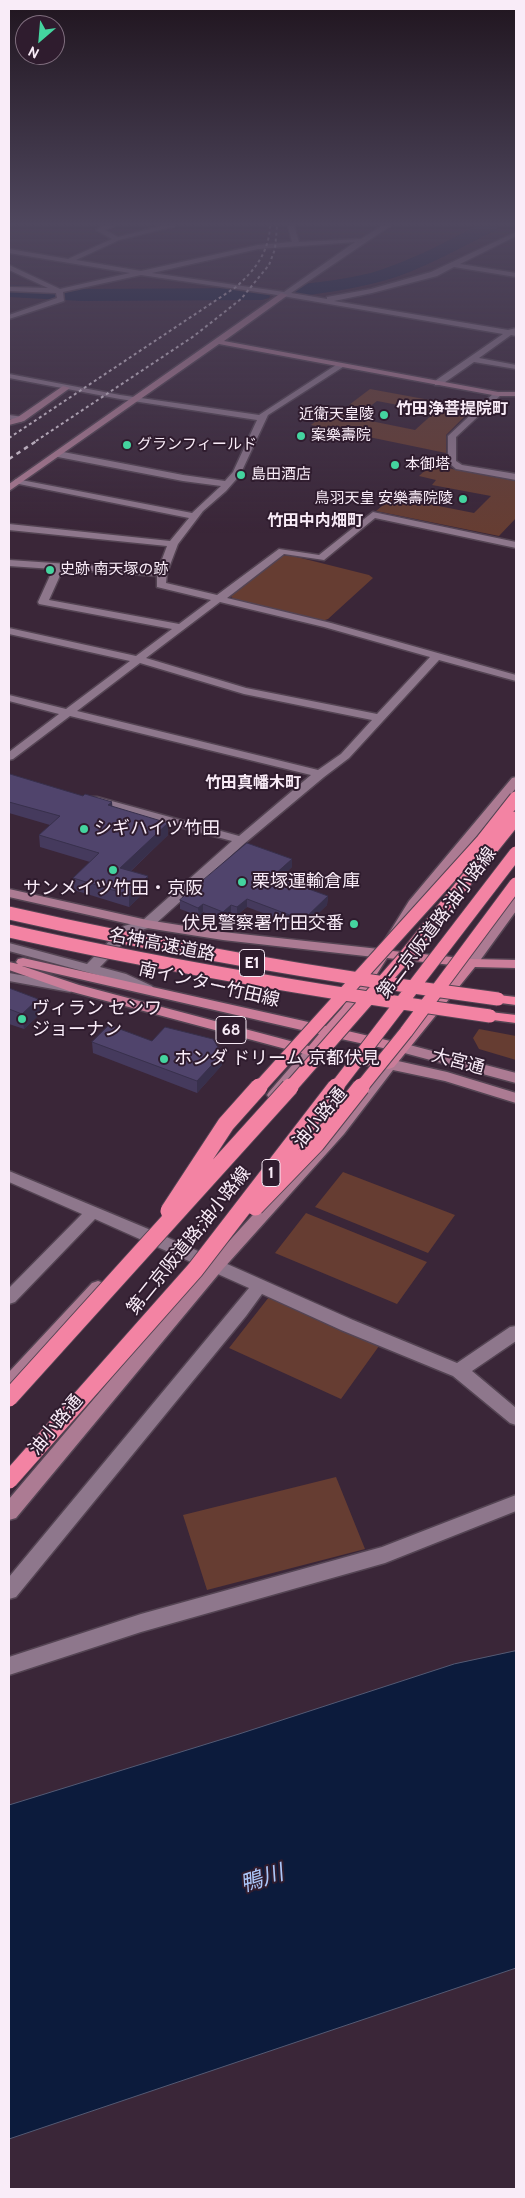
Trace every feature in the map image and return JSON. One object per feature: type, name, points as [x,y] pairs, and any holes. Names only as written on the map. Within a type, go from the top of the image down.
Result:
[{"type":"highway","points":[[146,1241],[226,1124],[483,840],[516,798]]},
{"type":"highway","name":"第二京阪道路;油小路線","points":[[9,1398],[146,1241],[344,1028],[403,959],[516,818]]},
{"type":"highway","name":"第二京阪道路;油小路線","points":[[9,1480],[195,1270],[516,853]]},
{"type":"highway","points":[[195,1270],[316,1144],[406,1032],[516,884]]},
{"type":"highway","name":"名神高速道路","points":[[9,913],[194,953],[390,985],[516,1001]]},
{"type":"highway","name":"名神高速道路","points":[[9,931],[211,974],[381,1001],[516,1019]]},
{"type":"main road","points":[[312,1051],[348,1011],[383,954],[471,963],[516,964]]},
{"type":"main road","name":"南インター竹田線","points":[[9,958],[402,1048]]},
{"type":"main road","name":"油小路通","points":[[389,1064],[471,963]]},
{"type":"main road","name":"南インター竹田線","points":[[9,966],[74,988],[312,1051],[389,1064]]},
{"type":"street","points":[[9,488],[238,329]]},
{"type":"street","points":[[492,329],[514,332]]},
{"type":"street","points":[[438,383],[514,332]]},
{"type":"street","points":[[219,342],[498,394],[516,400]]},
{"type":"street","points":[[474,359],[516,367]]},
{"type":"street","points":[[342,365],[264,414],[237,473],[195,516],[173,544],[162,574],[161,585],[327,625],[516,678]]},
{"type":"street","points":[[9,376],[66,388],[263,418]]},
{"type":"street","points":[[9,423],[21,420],[66,388]]},
{"type":"street","points":[[516,394],[498,394],[452,436],[452,462],[460,467],[516,477]]},
{"type":"street","points":[[9,417],[21,420]]},
{"type":"street","points":[[58,454],[183,478],[227,484]]},
{"type":"street","points":[[19,481],[195,516]]},
{"type":"street","points":[[9,757],[282,551],[321,558],[373,515],[516,545]]},
{"type":"street","points":[[9,527],[173,544]]},
{"type":"street","points":[[9,563],[162,574]]},
{"type":"street","points":[[59,567],[43,602],[181,627]]},
{"type":"street","points":[[9,631],[137,660],[244,690],[380,718]]},
{"type":"street","points":[[91,968],[129,930],[147,924],[241,840],[320,774],[345,756],[436,657]]},
{"type":"street","points":[[9,698],[320,774]]},
{"type":"street","points":[[9,893],[147,924],[223,936],[383,954],[414,904],[516,781]]},
{"type":"street","points":[[83,797],[241,840]]},
{"type":"street","name":"油小路通","points":[[471,963],[516,902]]},
{"type":"street","points":[[9,947],[121,977],[147,990]]},
{"type":"street","points":[[9,976],[74,988]]},
{"type":"street","name":"大宮通","points":[[402,1048],[516,1078]]},
{"type":"street","points":[[9,1383],[146,1241],[312,1051]]},
{"type":"street","name":"油小路通","points":[[9,1512],[216,1266],[338,1130],[389,1064]]},
{"type":"street","name":"大宮通","points":[[389,1064],[448,1077],[516,1098]]},
{"type":"street","points":[[9,1176],[93,1212],[146,1241],[216,1266],[459,1371],[516,1418]]},
{"type":"street","points":[[9,1298],[93,1212]]},
{"type":"street","points":[[9,1591],[234,1319],[259,1286]]},
{"type":"street","points":[[459,1371],[516,1332]]},
{"type":"street","points":[[9,1666],[141,1623],[385,1555],[516,1503]]},
{"type":"shaded area","points":[[370,389],[473,408],[446,435],[446,453],[311,425],[316,421],[313,421],[330,408],[341,410],[324,424],[347,407],[366,410],[356,418],[415,430],[435,412],[377,401],[368,408],[349,405]]},
{"type":"shaded area","points":[[431,465],[516,481],[516,518],[499,536],[376,511],[393,497],[474,513],[491,496],[432,485],[436,480],[419,476]]},
{"type":"shaded area","points":[[289,555],[369,575],[373,578],[328,619],[322,621],[234,600],[230,595],[281,556]]},
{"type":"shaded area","points":[[479,1029],[516,1036],[516,1060],[479,1049],[473,1038]]},
{"type":"shaded area","points":[[343,1172],[455,1215],[428,1253],[315,1207]]},
{"type":"shaded area","points":[[306,1213],[427,1262],[397,1304],[275,1253]]},
{"type":"shaded area","points":[[269,1297],[379,1346],[341,1399],[229,1348]]},
{"type":"shaded area","points":[[336,1477],[365,1549],[207,1590],[183,1515]]},
{"type":"water","name":"鴨川","points":[[516,1651],[516,1968],[9,2139],[9,1805],[239,1734],[454,1664]]},
{"type":"building","points":[[10,774],[83,796],[85,794],[112,802],[108,805],[168,823],[120,868],[148,876],[129,895],[73,878],[99,853],[39,835],[60,816],[9,802]]},
{"type":"building","points":[[247,843],[292,859],[273,876],[328,896],[303,920],[247,899],[237,907],[231,905],[223,912],[203,904],[198,908],[180,900]]},
{"type":"building","points":[[9,988],[38,999],[22,1014],[9,1009]]},
{"type":"building","name":"ホンダ ドリーム 京都伏見","points":[[109,1025],[152,1041],[165,1027],[213,1039],[222,1054],[197,1081],[92,1042]]},
{"type":"railway","points":[[9,438],[174,329]]},
{"type":"railway","points":[[36,441],[203,329]]},
{"type":"railway","points":[[9,459],[38,440]]},
{"type":"place","name":"近衛天皇陵","points":[[384,415]]},
{"type":"place","name":"案樂壽院","points":[[301,436]]},
{"type":"place","name":"グランフィールド","points":[[127,445]]},
{"type":"place","name":"本御塔","points":[[395,465]]},
{"type":"place","name":"島田酒店","points":[[241,475]]},
{"type":"place","name":"鳥羽天皇 安樂壽院陵","points":[[463,499]]},
{"type":"place","name":"史跡 南天塚の跡","points":[[50,570]]},
{"type":"place","name":"シギハイツ竹田","points":[[84,829]]},
{"type":"place","name":"サンメイツ竹田・京阪","points":[[113,870]]},
{"type":"place","name":"栗塚運輸倉庫","points":[[242,882]]},
{"type":"place","name":"伏見警察署竹田交番","points":[[354,924]]},
{"type":"place","name":"ヴィラン センワ ジョーナン","points":[[22,1019]]},
{"type":"place","name":"ホンダ ドリーム 京都伏見","points":[[164,1059]]},
{"type":"district","name":"竹田浄菩提院町","points":[[452,409]]},
{"type":"district","name":"竹田中内畑町","points":[[315,521]]},
{"type":"district","name":"竹田真幡木町","points":[[253,783]]}]
